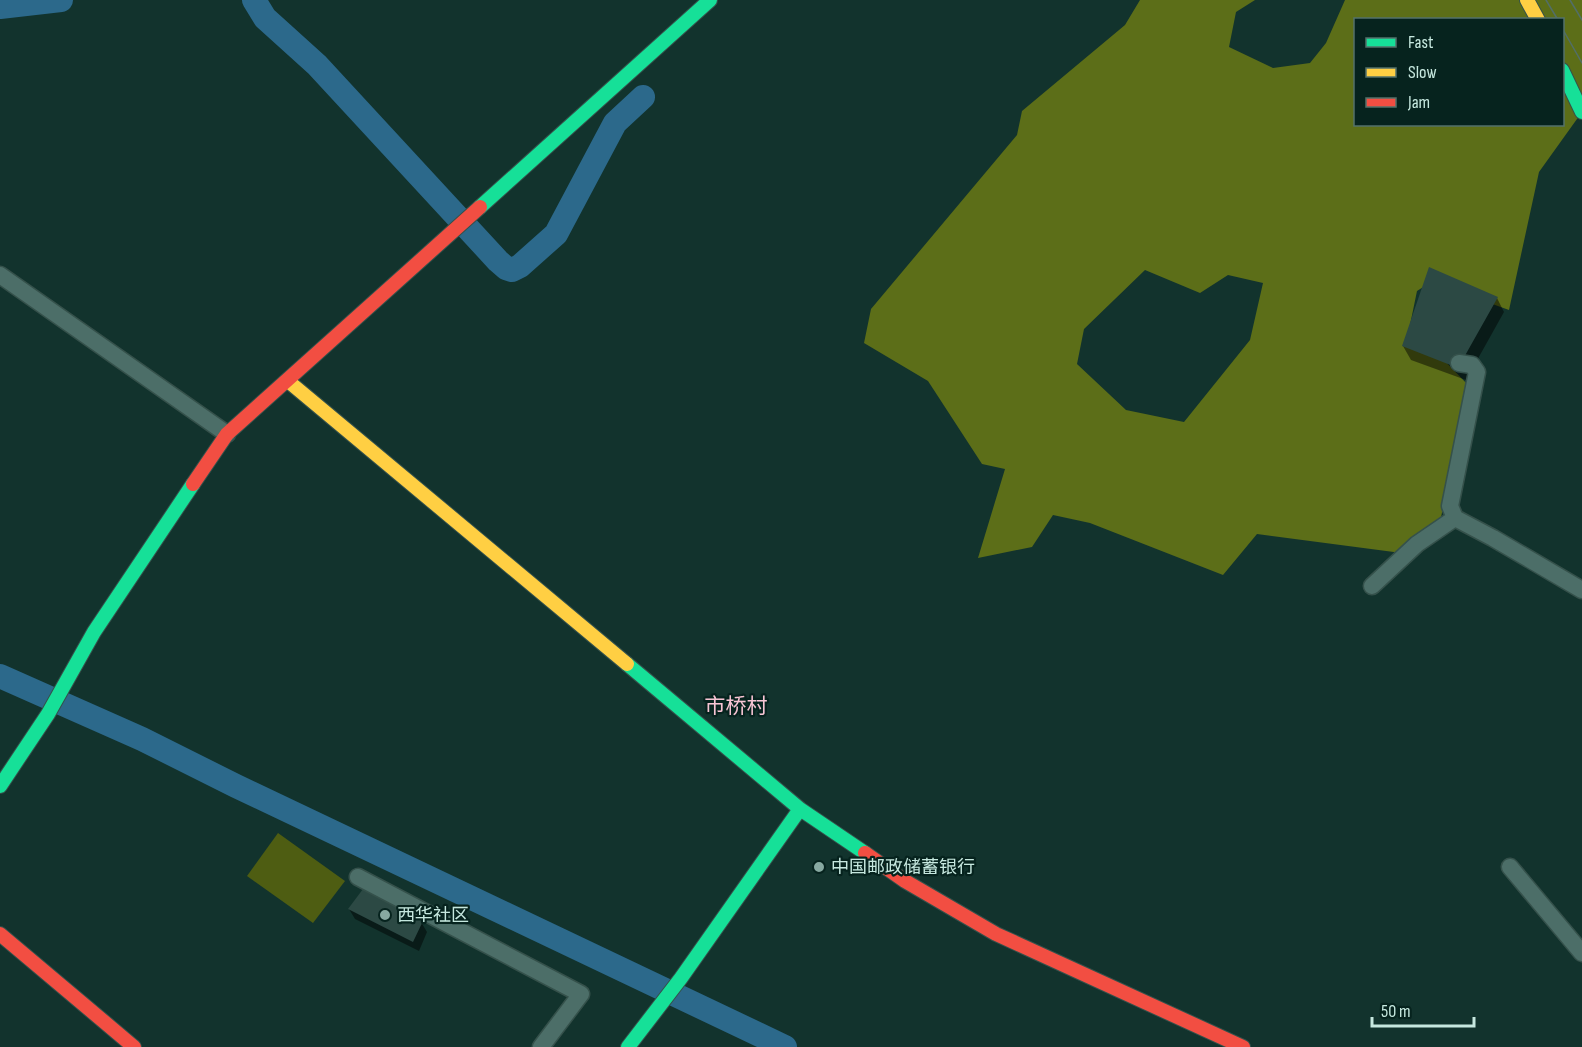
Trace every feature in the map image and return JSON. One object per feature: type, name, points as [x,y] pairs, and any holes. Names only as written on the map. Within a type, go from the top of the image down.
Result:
[{"type":"street","points":[[0,786],[48,714],[94,632],[228,434],[710,0]]},
{"type":"street","points":[[1527,0],[1537,18]]},
{"type":"street","points":[[1564,72],[1582,112]]},
{"type":"street","points":[[0,275],[228,434]]},
{"type":"street","points":[[1459,363],[1472,365],[1477,372],[1450,506],[1455,518],[1582,590]]},
{"type":"street","points":[[288,381],[800,809],[905,881],[996,933],[1243,1047]]},
{"type":"street","points":[[1372,586],[1417,544],[1455,518]]},
{"type":"street","points":[[628,1047],[681,978],[800,809]]},
{"type":"street","points":[[1510,867],[1582,953]]},
{"type":"street","points":[[358,877],[581,994],[541,1047]]},
{"type":"street","points":[[0,934],[134,1047]]},
{"type":"green space","points":[[1140,0],[1255,0],[1236,12],[1229,47],[1273,68],[1310,63],[1326,43],[1345,0],[1582,0],[1582,112],[1539,172],[1509,310],[1431,282],[1417,291],[1410,325],[1469,386],[1437,536],[1409,554],[1257,534],[1223,575],[1090,523],[1053,515],[1032,547],[978,558],[1005,469],[982,464],[928,381],[864,343],[871,309],[1017,135],[1022,111],[1125,25]],"holes":[[[1145,270],[1200,293],[1228,275],[1263,283],[1250,340],[1184,422],[1126,410],[1077,364],[1084,329]]]},
{"type":"green space","points":[[278,833],[345,881],[313,923],[247,876]]},
{"type":"building","points":[[1429,267],[1498,297],[1458,368],[1402,346]]},
{"type":"building","name":"西华社区","points":[[363,889],[423,921],[413,942],[348,909]]},
{"type":"waterway","points":[[0,7],[61,0]]},
{"type":"waterway","points":[[254,0],[265,18],[317,65],[498,261],[512,270],[520,266],[556,234],[615,123],[643,97]]},
{"type":"waterway","points":[[0,676],[142,739],[785,1047]]},
{"type":"tram line","points":[[1546,0],[1557,18]]},
{"type":"tram line","points":[[1570,0],[1582,20]]},
{"type":"tram line","points":[[1564,32],[1582,63]]},
{"type":"traffic: fast","points":[[480,207],[710,0]]},
{"type":"traffic: fast","points":[[1564,74],[1582,112]]},
{"type":"traffic: fast","points":[[0,786],[48,714],[94,632],[193,484]]},
{"type":"traffic: fast","points":[[627,664],[800,809],[865,853]]},
{"type":"traffic: fast","points":[[628,1047],[681,978],[800,809]]},
{"type":"traffic: slow","points":[[1527,0],[1537,18]]},
{"type":"traffic: slow","points":[[288,381],[627,664]]},
{"type":"traffic: jam","points":[[193,484],[227,434],[480,207]]},
{"type":"traffic: jam","points":[[865,853],[905,881],[996,934],[1243,1047]]},
{"type":"traffic: jam","points":[[0,934],[134,1047]]},
{"type":"place","name":"中国邮政储蓄银行","points":[[819,867]]},
{"type":"place","name":"西华社区","points":[[385,915]]},
{"type":"district","name":"市桥村","points":[[736,706]]}]
